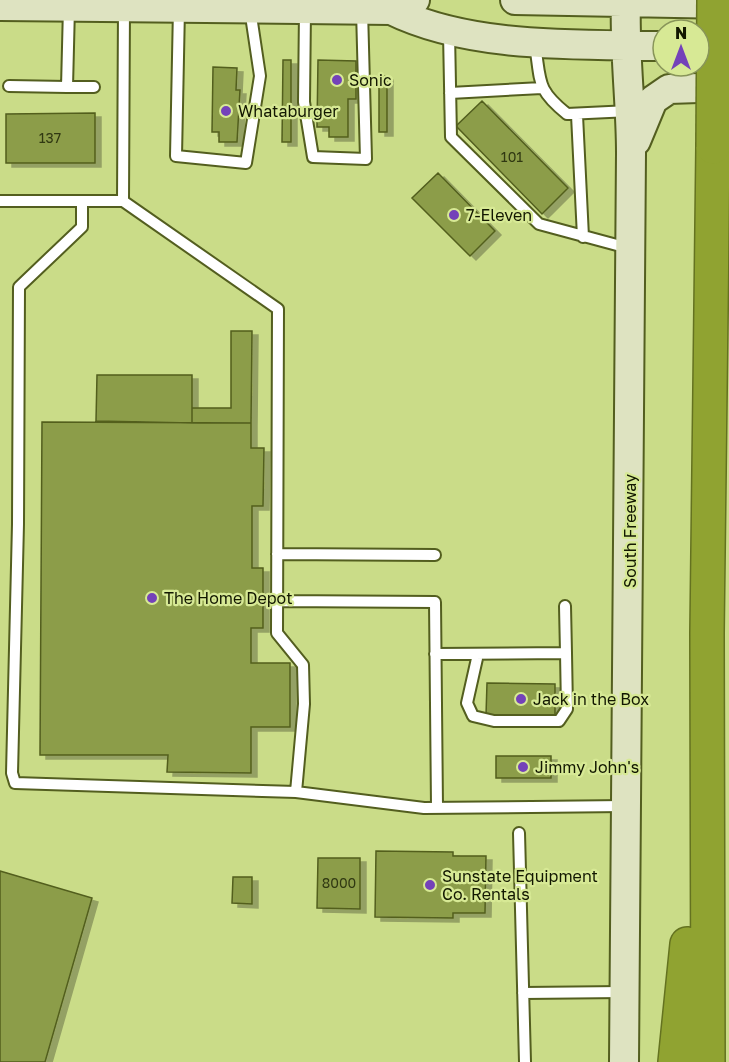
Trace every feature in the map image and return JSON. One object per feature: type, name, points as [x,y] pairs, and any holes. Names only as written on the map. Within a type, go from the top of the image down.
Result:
[{"type":"highway","points":[[708,1062],[707,633],[714,0]]},
{"type":"highway","points":[[675,1062],[687,968],[693,670],[707,633]]},
{"type":"main road","points":[[515,0],[729,4]]},
{"type":"main road","name":"South Freeway","points":[[624,1062],[631,153],[631,111],[625,45],[626,2]]},
{"type":"main road","points":[[0,6],[362,9],[399,3],[416,22],[499,40],[651,46]]},
{"type":"main road","points":[[711,47],[729,47]]},
{"type":"main road","points":[[631,153],[653,100],[669,89],[729,87]]},
{"type":"lane","points":[[67,87],[69,7]]},
{"type":"lane","points":[[123,201],[124,7]]},
{"type":"lane","points":[[179,8],[176,156],[246,163],[260,76],[249,8]]},
{"type":"lane","points":[[305,9],[304,102],[313,157],[366,159],[362,9]]},
{"type":"lane","points":[[449,29],[451,137],[539,224],[629,248]]},
{"type":"lane","points":[[534,41],[542,88],[548,99],[567,114],[631,111]]},
{"type":"lane","points":[[9,86],[94,87]]},
{"type":"lane","points":[[450,93],[542,88]]},
{"type":"lane","points":[[578,115],[584,237]]},
{"type":"lane","points":[[0,201],[123,201],[278,309],[277,633],[303,665],[304,704],[296,792]]},
{"type":"lane","points":[[82,201],[82,227],[19,287],[18,524],[12,773],[15,783],[296,792],[437,807],[627,806]]},
{"type":"lane","points":[[277,554],[435,555]]},
{"type":"lane","points":[[277,601],[435,602],[437,807]]},
{"type":"lane","points":[[478,654],[467,703],[473,716],[494,721],[559,721],[567,709],[565,606]]},
{"type":"lane","points":[[435,654],[566,653]]},
{"type":"lane","points":[[519,833],[525,1062]]},
{"type":"lane","points":[[523,993],[625,992]]},
{"type":"building","points":[[283,60],[291,60],[291,142],[282,142]]},
{"type":"building","points":[[283,60],[291,60],[291,142],[282,142]]},
{"type":"building","name":"Sonic","points":[[318,60],[356,61],[356,99],[348,99],[348,137],[329,137],[329,127],[317,127]]},
{"type":"building","name":"Whataburger","points":[[213,67],[237,68],[236,90],[240,90],[237,142],[219,142],[219,132],[212,132]]},
{"type":"building","name":"Sonic","points":[[379,76],[387,76],[387,132],[379,132]]},
{"type":"building","name":"Sonic","points":[[379,76],[387,76],[387,132],[379,132]]},
{"type":"building","points":[[482,101],[568,188],[542,214],[456,126]]},
{"type":"building","points":[[95,113],[95,163],[6,163],[6,114]]},
{"type":"building","name":"7-Eleven","points":[[438,173],[495,231],[470,256],[412,198]]},
{"type":"building","points":[[231,331],[252,331],[251,423],[192,423],[192,408],[231,408]]},
{"type":"building","points":[[97,375],[192,375],[192,423],[96,421]]},
{"type":"building","name":"The Home Depot","points":[[42,422],[251,423],[251,448],[264,448],[263,506],[252,506],[252,568],[263,568],[263,628],[251,628],[251,663],[290,663],[290,727],[251,727],[251,773],[167,772],[168,755],[40,755]]},
{"type":"building","name":"Jack in the Box","points":[[487,683],[555,684],[555,715],[529,715],[529,719],[518,719],[518,716],[486,715]]},
{"type":"building","name":"Jimmy John's","points":[[496,756],[551,756],[551,778],[496,778]]},
{"type":"building","name":"Sunstate Equipment Co. Rentals","points":[[376,851],[453,852],[453,856],[486,856],[485,913],[453,913],[453,918],[375,917]]},
{"type":"building","points":[[318,858],[360,858],[360,909],[317,908]]},
{"type":"building","points":[[318,858],[360,858],[360,909],[317,908]]},
{"type":"building","points":[[0,871],[92,898],[45,1062],[0,1062]]},
{"type":"building","points":[[233,877],[252,877],[252,904],[232,903]]},
{"type":"place","name":"Sonic","points":[[337,80]]},
{"type":"place","name":"Whataburger","points":[[226,111]]},
{"type":"place","name":"7-Eleven","points":[[454,215]]},
{"type":"place","name":"The Home Depot","points":[[152,598]]},
{"type":"place","name":"Jack in the Box","points":[[521,699]]},
{"type":"place","name":"Jimmy John's","points":[[523,767]]},
{"type":"place","name":"Sunstate Equipment Co. Rentals","points":[[430,885]]}]
